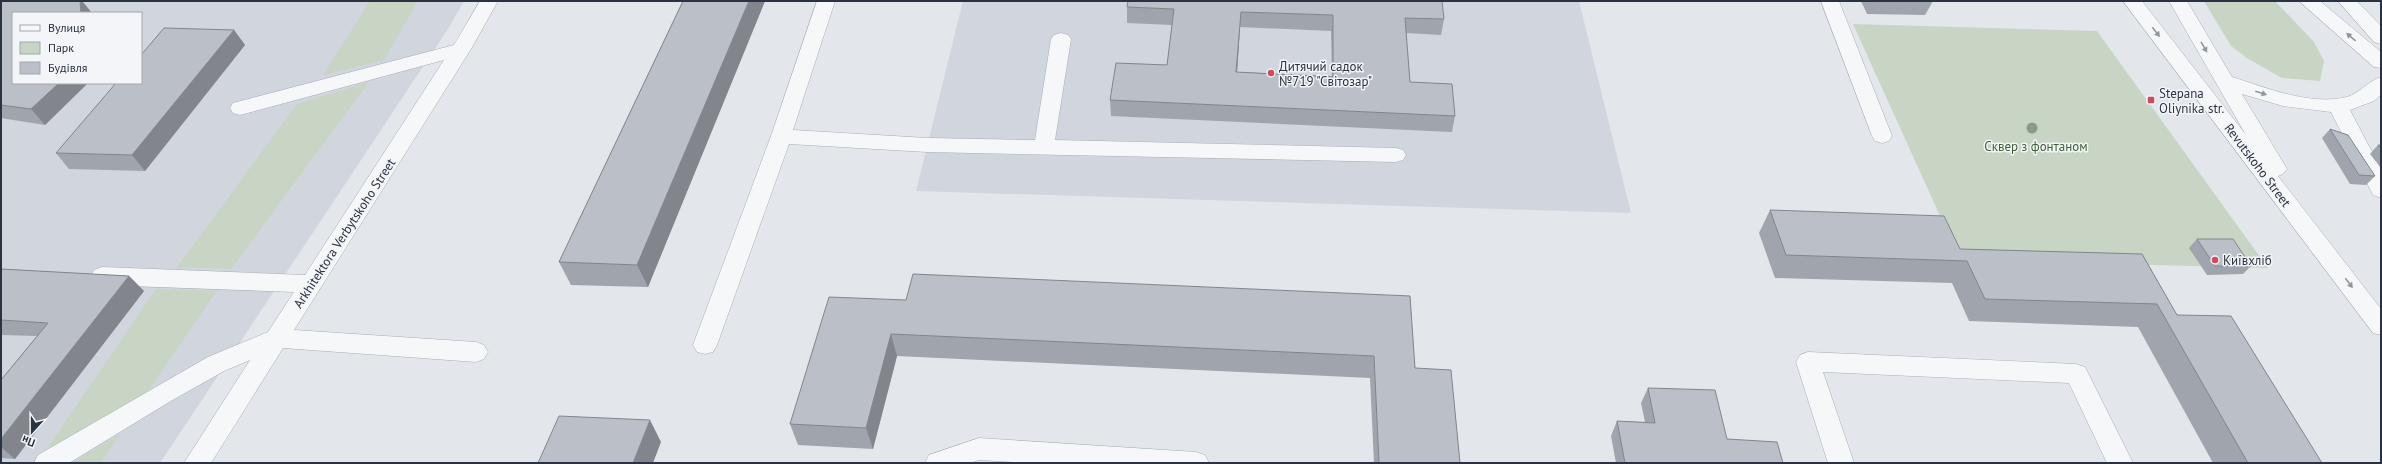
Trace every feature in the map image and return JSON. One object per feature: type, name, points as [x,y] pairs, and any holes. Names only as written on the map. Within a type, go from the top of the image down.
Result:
[{"type":"street","name":"Arkhitektora Verbytskoho Street","points":[[197,463],[461,49],[489,1]]},
{"type":"street","points":[[705,345],[781,136],[826,1]]},
{"type":"street","points":[[1830,1],[1882,136]]},
{"type":"street","name":"Revutskoho Street","points":[[2132,1],[2381,326]]},
{"type":"street","name":"Revutskoho Street","points":[[2178,1],[2325,252]]},
{"type":"street","points":[[2308,1],[2381,62]]},
{"type":"street","points":[[2347,1],[2381,38]]},
{"type":"street","points":[[1044,147],[1061,39]]},
{"type":"street","points":[[240,108],[461,49]]},
{"type":"street","points":[[2224,81],[2266,95],[2338,106],[2364,100],[2381,84]]},
{"type":"street","points":[[2338,106],[2381,190]]},
{"type":"street","points":[[781,136],[927,146],[1044,147],[1396,155]]},
{"type":"street","points":[[80,275],[311,284]]},
{"type":"street","points":[[47,463],[209,368],[277,338],[381,348],[476,352]]},
{"type":"street","points":[[1841,463],[1808,362],[2076,374],[2120,463]]},
{"type":"street","points":[[938,463],[979,449],[1196,463]]},
{"type":"shaded area","points":[[1,1],[464,1],[448,29],[160,463],[1,463]]},
{"type":"shaded area","name":"Дитячий садок №719 \"Світозар\"","points":[[963,1],[1579,1],[1631,213],[916,191]]},
{"type":"green space","points":[[370,1],[418,1],[384,60],[323,75]]},
{"type":"green space","points":[[2204,1],[2275,1],[2314,42],[2324,61],[2320,81],[2282,78],[2247,58],[2231,46]]},
{"type":"green space","name":"Сквер з фонтаном","points":[[1853,24],[2097,31],[2268,268],[1960,260]]},
{"type":"green space","points":[[369,82],[231,269],[177,267],[297,104]]},
{"type":"green space","points":[[156,289],[217,291],[143,398],[42,456]]},
{"type":"green space","points":[[120,434],[101,463],[72,463]]},
{"type":"building","points":[[1,1],[80,1],[81,12],[12,12],[12,84],[58,84],[31,109],[1,105]]},
{"type":"building","points":[[683,1],[749,1],[637,265],[559,262]]},
{"type":"building","points":[[1128,1],[1442,1],[1444,19],[1405,18],[1410,82],[1452,84],[1455,116],[1110,100],[1116,63],[1167,65],[1174,9],[1127,7]],"holes":[[[1241,12],[1333,15],[1333,77],[1236,72]]]},
{"type":"building","points":[[164,28],[234,30],[132,155],[56,153],[115,84],[142,84],[142,54]]},
{"type":"building","points":[[2330,129],[2348,135],[2375,176],[2359,175]]},
{"type":"building","points":[[1770,210],[1944,216],[1960,249],[2142,254],[2177,315],[2231,316],[2322,463],[2248,463],[2157,304],[1985,299],[1967,261],[1786,255]]},
{"type":"building","points":[[2197,239],[2233,239],[2251,266],[2215,266]]},
{"type":"building","points":[[1,269],[129,276],[1,439],[1,380],[48,323],[1,320]]},
{"type":"building","points":[[913,274],[1410,296],[1415,368],[1451,370],[1460,463],[1379,463],[1374,356],[891,334],[866,428],[790,424],[829,297],[906,300]]},
{"type":"building","points":[[1648,388],[1715,390],[1727,439],[1777,442],[1783,463],[1625,463],[1617,421],[1655,423]]},
{"type":"building","points":[[559,416],[650,420],[633,463],[538,463]]},
{"type":"place","name":"Дитячий садок №719 \"Світозар\"","points":[[1271,73]]},
{"type":"place","name":"Stepana Oliynika str.","points":[[2151,100]]},
{"type":"place","name":"Київхліб","points":[[2215,260]]}]
